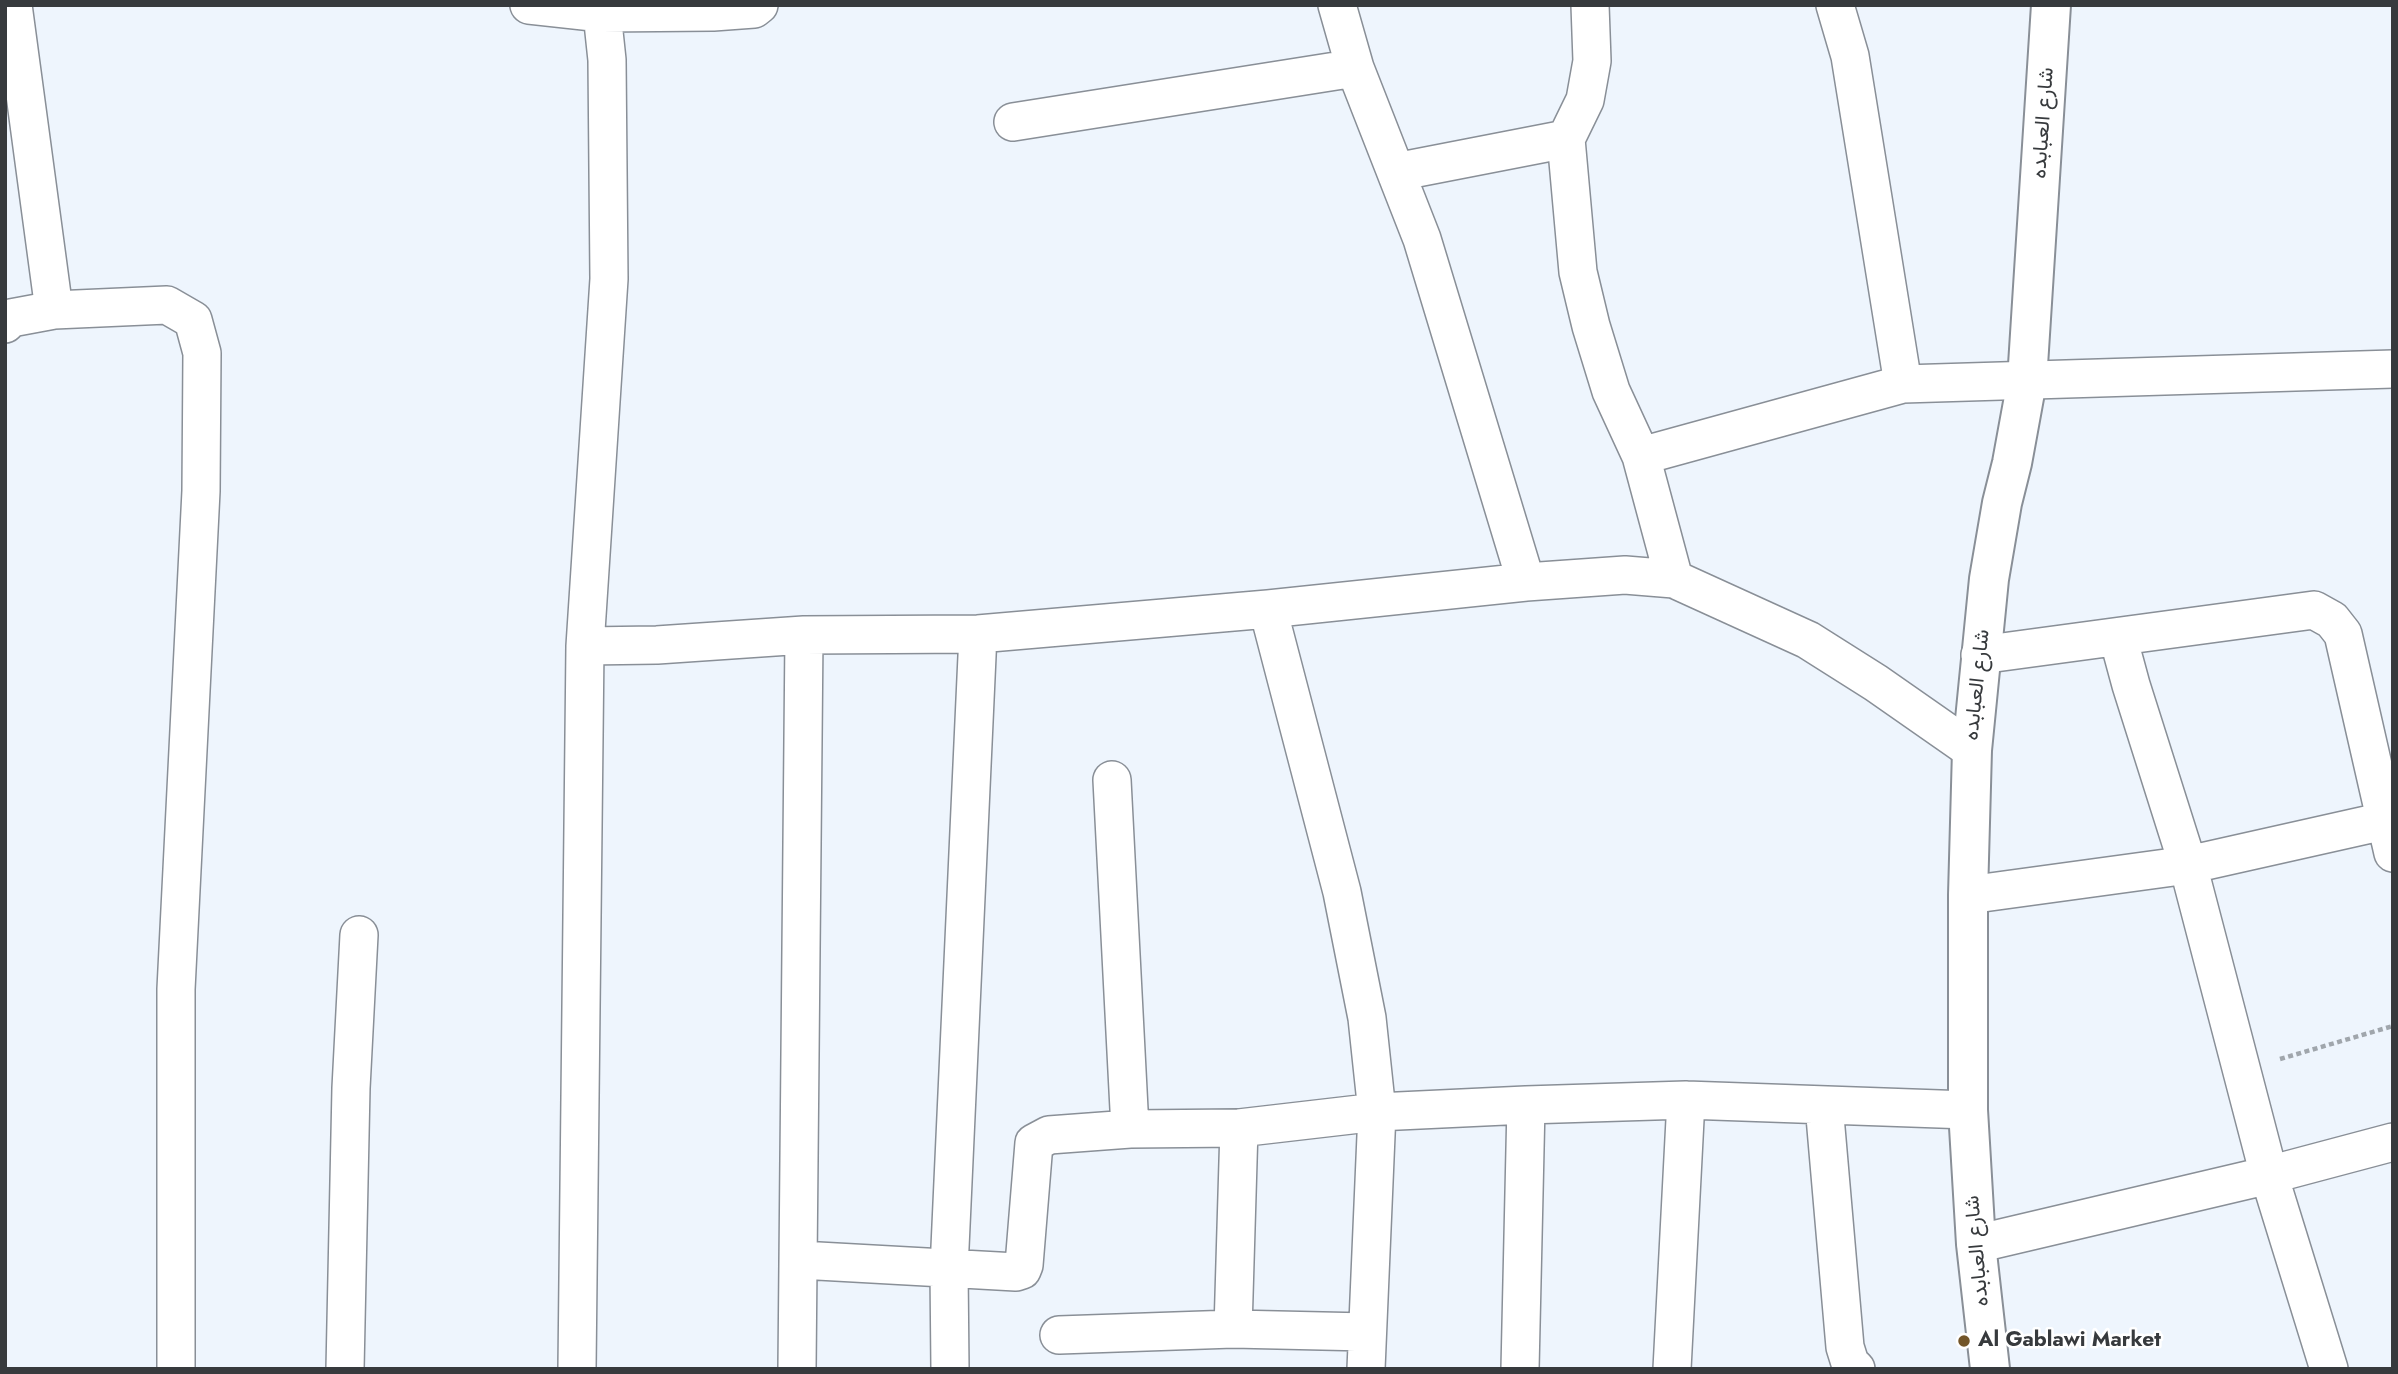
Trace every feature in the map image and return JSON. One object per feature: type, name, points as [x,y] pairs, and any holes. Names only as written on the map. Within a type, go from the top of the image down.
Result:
[{"type":"street","points":[[13,5],[54,310]]},
{"type":"street","points":[[529,5],[602,13],[713,12],[754,9],[759,5]]},
{"type":"street","points":[[1337,5],[1355,68],[1437,286],[1526,582]]},
{"type":"street","points":[[1590,5],[1592,61],[1585,100],[1566,139],[1578,272],[1611,391],[1641,456],[1674,579]]},
{"type":"street","points":[[1835,5],[1850,56],[1903,384]]},
{"type":"street","name":"شارع العبابده","points":[[1990,1369],[1976,1244],[1968,1110],[1968,895],[1972,750],[1980,655],[2001,503],[2012,463],[2027,381],[2051,5]]},
{"type":"street","points":[[577,1369],[584,646],[609,279],[607,60],[602,13]]},
{"type":"street","points":[[1013,122],[1355,68]]},
{"type":"street","points":[[1396,172],[1566,139]]},
{"type":"street","points":[[5,324],[10,318],[54,310],[167,305],[193,320],[202,353],[201,491],[176,989],[176,1369]]},
{"type":"street","points":[[1641,456],[1903,384],[2393,369]]},
{"type":"street","points":[[584,646],[657,645],[804,635],[978,634],[1625,575],[1674,579],[1808,640],[1877,683],[1972,750]]},
{"type":"street","points":[[1268,609],[1342,892],[1367,1018],[1377,1112],[1366,1369]]},
{"type":"street","points":[[1968,895],[2188,865],[2390,830],[2343,634],[2332,620],[2314,610],[1980,655]]},
{"type":"street","points":[[950,1369],[949,1269],[978,634]]},
{"type":"street","points":[[797,1369],[804,635]]},
{"type":"street","points":[[2118,637],[2188,865],[2269,1175],[2329,1369]]},
{"type":"street","points":[[1112,780],[1130,1129]]},
{"type":"street","points":[[345,1369],[351,1088],[359,935]]},
{"type":"street","points":[[800,1260],[949,1269],[1021,1270],[1024,1265],[1034,1143],[1049,1135],[1130,1129],[1239,1128],[1377,1112],[1686,1100],[1968,1110]]},
{"type":"street","points":[[1672,1369],[1686,1100]]},
{"type":"street","points":[[1520,1369],[1526,1105]]},
{"type":"street","points":[[1824,1105],[1845,1347],[1850,1363],[1856,1369]]},
{"type":"street","points":[[1233,1329],[1239,1128]]},
{"type":"street","points":[[1976,1244],[2269,1175],[2393,1142]]},
{"type":"street","points":[[1059,1335],[1233,1329],[1367,1332]]},
{"type":"path","points":[[2242,1070],[2393,1026]]},
{"type":"place","name":"Al Gablawi Market","points":[[1964,1341]]}]
